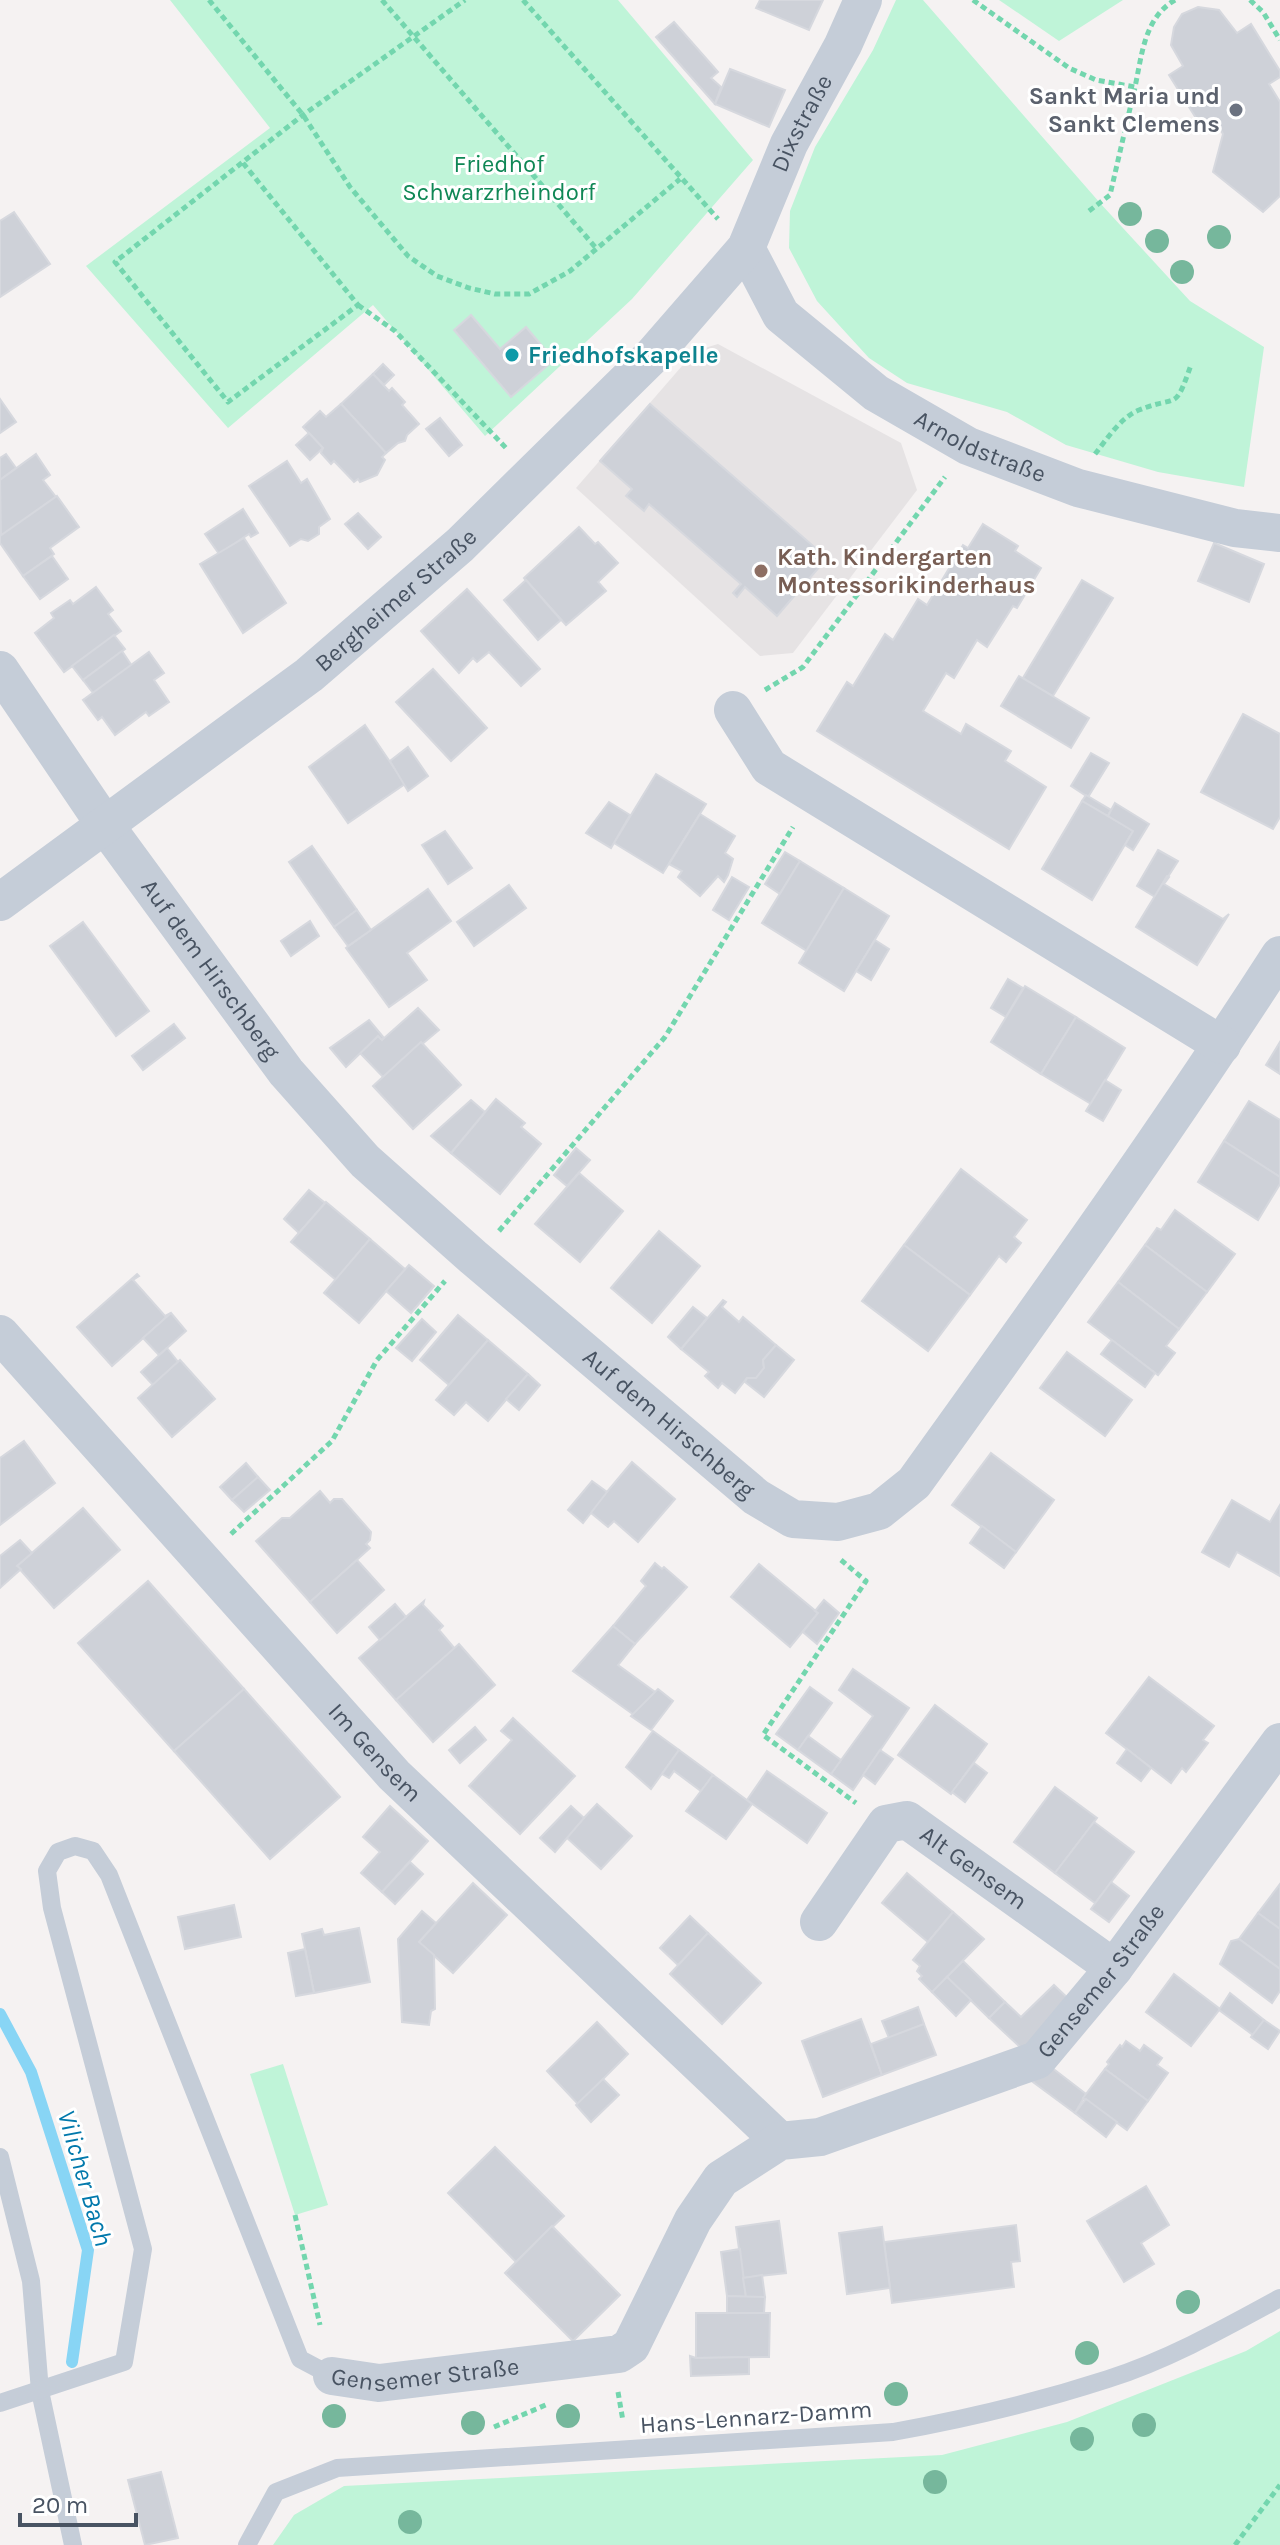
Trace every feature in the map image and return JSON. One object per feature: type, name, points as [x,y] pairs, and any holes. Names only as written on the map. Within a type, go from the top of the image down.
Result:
[{"type":"street","name":"Dixstraße","points":[[746,248],[789,144],[843,45],[863,0]]},
{"type":"street","name":"Arnoldstraße","points":[[746,248],[781,315],[876,393],[968,446],[1078,488],[1235,528],[1280,533]]},
{"type":"street","name":"Bergheimer Straße","points":[[0,902],[309,675],[460,545],[653,355],[746,248]]},
{"type":"street","name":"Auf dem Hirschberg","points":[[0,670],[105,825],[286,1072],[365,1161],[473,1257],[756,1497],[793,1519],[838,1522],[879,1511],[914,1483],[1069,1267],[1280,955]]},
{"type":"street","points":[[733,710],[769,767],[1222,1045]]},
{"type":"street","name":"Im Gensem","points":[[0,1334],[394,1775],[780,2141]]},
{"type":"street","name":"Gensemer Straße","points":[[332,2376],[379,2383],[619,2354],[631,2346],[693,2220],[721,2179],[780,2141],[820,2137],[1037,2060],[1114,1968],[1280,1742]]},
{"type":"street","name":"Alt Gensem","points":[[819,1922],[886,1824],[907,1820],[1114,1968]]},
{"type":"lane","name":"Gensemer Straße","points":[[40,2391],[124,2362],[143,2249],[52,1908],[47,1871],[58,1852],[75,1846],[93,1851],[109,1875],[300,2359],[332,2376]]},
{"type":"lane","points":[[0,2157],[31,2281],[40,2391],[73,2545]]},
{"type":"lane","name":"Hans-Lennarz-Damm","points":[[247,2545],[276,2492],[337,2468],[893,2432],[976,2417],[1110,2379],[1212,2335],[1280,2298]]},
{"type":"lane","points":[[0,2403],[40,2391]]},
{"type":"path","points":[[209,0],[303,115],[350,187],[408,256],[437,276],[495,294],[529,294],[570,271],[680,179]]},
{"type":"path","points":[[382,0],[596,248]]},
{"type":"path","points":[[358,305],[228,402],[115,262],[303,115],[465,0]]},
{"type":"path","points":[[523,0],[680,179],[746,248]]},
{"type":"path","points":[[973,0],[1069,68],[1096,80],[1135,87]]},
{"type":"path","points":[[1089,211],[1110,195],[1148,29],[1164,7],[1175,0]]},
{"type":"path","points":[[1250,0],[1263,12],[1280,40]]},
{"type":"path","points":[[243,163],[358,305],[395,331],[531,475]]},
{"type":"path","points":[[1078,488],[1094,454],[1120,423],[1138,410],[1172,403],[1180,395],[1191,365]]},
{"type":"path","points":[[733,710],[803,667],[968,446]]},
{"type":"path","points":[[202,1560],[332,1441],[377,1360],[452,1273],[499,1231],[665,1037],[812,795]]},
{"type":"path","points":[[838,1522],[842,1562],[866,1581],[763,1735],[886,1824]]},
{"type":"path","points":[[295,2215],[332,2376]]},
{"type":"path","points":[[617,2386],[624,2425]]},
{"type":"path","points":[[449,2460],[487,2430],[552,2402]]},
{"type":"path","points":[[1235,2545],[1280,2485]]},
{"type":"shaded area","name":"Kath. Kindergarten Montessorikinderhaus","points":[[718,344],[901,443],[917,490],[793,653],[760,656],[576,488],[695,351]]},
{"type":"green space","name":"Friedhof Schwarzrheindorf","points":[[170,0],[618,0],[753,160],[632,299],[485,436],[373,305],[228,428],[86,266],[270,128]]},
{"type":"green space","points":[[896,0],[923,0],[1190,301],[1264,347],[1244,487],[1158,472],[1066,445],[1007,412],[907,383],[869,358],[817,301],[789,248],[790,211],[815,147],[873,50]]},
{"type":"green space","points":[[999,0],[1123,0],[1059,41]]},
{"type":"green space","points":[[283,2064],[328,2205],[295,2215],[250,2074]]},
{"type":"green space","points":[[1280,2331],[1280,2545],[273,2545],[294,2515],[344,2486],[942,2455],[1067,2422],[1246,2351]]},
{"type":"building","points":[[760,0],[823,0],[809,30],[756,8]]},
{"type":"building","name":"Sankt Maria und Sankt Clemens","points":[[1198,7],[1219,10],[1237,33],[1251,24],[1280,71],[1280,77],[1269,84],[1280,102],[1280,196],[1263,212],[1213,172],[1223,134],[1213,118],[1201,126],[1169,75],[1183,66],[1171,45],[1174,27],[1182,14]]},
{"type":"building","points":[[674,22],[718,72],[711,78],[721,87],[715,104],[656,37]]},
{"type":"building","points":[[730,69],[785,90],[769,127],[715,104]]},
{"type":"building","points":[[14,212],[50,264],[0,297],[0,221]]},
{"type":"building","name":"Friedhofskapelle","points":[[471,315],[500,349],[526,327],[554,360],[511,397],[454,330]]},
{"type":"building","points":[[383,364],[394,375],[384,385],[373,374]]},
{"type":"building","points":[[373,374],[405,402],[402,405],[419,424],[405,441],[386,453],[341,404]]},
{"type":"building","points":[[0,399],[16,422],[0,433]]},
{"type":"building","points":[[341,404],[386,453],[377,475],[360,482],[358,479],[354,482],[334,461],[331,464],[321,453],[323,448],[303,427],[320,411],[326,417]]},
{"type":"building","points":[[650,404],[827,558],[777,616],[745,587],[737,597],[733,593],[741,584],[649,504],[644,511],[626,496],[632,489],[600,461]]},
{"type":"building","points":[[440,418],[462,445],[449,456],[426,429]]},
{"type":"building","points":[[309,433],[323,448],[310,460],[296,445]]},
{"type":"building","points":[[6,454],[16,468],[0,480],[0,458]]},
{"type":"building","points":[[36,454],[50,475],[43,480],[56,497],[1,536],[0,480]]},
{"type":"building","points":[[287,461],[301,483],[307,479],[330,519],[319,527],[319,534],[290,546],[249,486]]},
{"type":"building","points":[[57,496],[79,527],[50,548],[54,554],[23,576],[0,543],[0,536]]},
{"type":"building","points":[[243,509],[258,533],[251,537],[249,534],[219,554],[205,534]]},
{"type":"building","points":[[358,513],[381,537],[368,549],[345,524]]},
{"type":"building","points":[[983,524],[1018,546],[1015,551],[1041,568],[1017,608],[1013,606],[987,647],[977,640],[954,678],[946,673],[923,711],[961,734],[966,724],[1011,751],[1005,761],[1046,787],[1009,849],[817,731],[847,682],[853,686],[885,634],[893,640],[918,599],[927,605],[963,545],[968,548]]},
{"type":"building","points":[[579,527],[618,563],[598,582],[606,591],[566,625],[524,578]]},
{"type":"building","points":[[244,538],[286,603],[243,633],[200,564]]},
{"type":"building","points":[[1214,543],[1264,564],[1249,602],[1198,581]]},
{"type":"building","points":[[52,556],[68,579],[40,599],[23,576]]},
{"type":"building","points":[[526,580],[561,620],[538,640],[504,600]]},
{"type":"building","points":[[1082,580],[1113,598],[1053,696],[1023,678]]},
{"type":"building","points":[[96,587],[113,610],[108,614],[121,631],[64,672],[35,633],[54,618],[51,613],[70,600],[73,604]]},
{"type":"building","points":[[467,589],[540,669],[521,686],[489,652],[477,662],[473,658],[459,673],[421,631]]},
{"type":"building","points":[[114,635],[125,649],[83,680],[72,666]]},
{"type":"building","points":[[122,651],[132,666],[93,693],[83,680]]},
{"type":"building","points":[[149,652],[164,673],[154,680],[169,702],[149,716],[146,712],[115,735],[102,717],[98,720],[83,700]]},
{"type":"building","points":[[433,669],[487,728],[451,761],[396,702]]},
{"type":"building","points":[[1019,676],[1089,718],[1071,748],[1001,706]]},
{"type":"building","points":[[1243,714],[1280,734],[1280,817],[1273,829],[1201,792]]},
{"type":"building","points":[[365,725],[405,784],[348,823],[309,767]]},
{"type":"building","points":[[408,747],[428,776],[408,791],[390,761]]},
{"type":"building","points":[[1091,753],[1109,763],[1088,797],[1071,786]]},
{"type":"building","points":[[656,774],[706,804],[663,873],[614,843]]},
{"type":"building","points":[[1086,795],[1111,810],[1108,816],[1082,801]]},
{"type":"building","points":[[1082,801],[1133,831],[1092,900],[1042,869]]},
{"type":"building","points":[[609,802],[630,815],[611,848],[586,833]]},
{"type":"building","points":[[1115,803],[1149,824],[1133,850],[1125,845],[1133,831],[1108,816]]},
{"type":"building","points":[[700,814],[735,836],[725,853],[733,859],[724,882],[718,876],[700,896],[678,877],[682,871],[669,864]]},
{"type":"building","points":[[445,831],[472,868],[448,884],[422,845]]},
{"type":"building","points":[[312,846],[357,910],[334,927],[289,862]]},
{"type":"building","points":[[1158,850],[1178,861],[1155,897],[1137,886]]},
{"type":"building","points":[[785,852],[800,861],[780,894],[765,884]]},
{"type":"building","points":[[800,861],[844,888],[807,951],[762,923]]},
{"type":"building","points":[[1167,876],[1164,884],[1223,919],[1229,914],[1197,965],[1136,927]]},
{"type":"building","points":[[732,877],[749,887],[729,920],[713,910]]},
{"type":"building","points":[[509,885],[526,908],[474,946],[457,922]]},
{"type":"building","points":[[844,888],[889,916],[844,991],[799,963]]},
{"type":"building","points":[[428,889],[451,921],[407,953],[427,980],[389,1007],[346,948]]},
{"type":"building","points":[[357,910],[371,930],[348,946],[334,927]]},
{"type":"building","points":[[310,921],[319,936],[291,956],[281,941]]},
{"type":"building","points":[[83,922],[149,1011],[116,1036],[50,946]]},
{"type":"building","points":[[875,940],[889,949],[871,980],[856,971]]},
{"type":"building","points":[[1008,979],[1023,988],[1006,1017],[991,1008]]},
{"type":"building","points":[[1025,986],[1076,1017],[1041,1074],[991,1042]]},
{"type":"building","points":[[418,1008],[439,1030],[383,1077],[360,1053],[378,1036],[382,1040]]},
{"type":"building","points":[[1076,1017],[1125,1048],[1091,1104],[1041,1074]]},
{"type":"building","points":[[369,1020],[384,1038],[382,1040],[378,1036],[346,1067],[330,1048]]},
{"type":"building","points":[[174,1024],[185,1038],[143,1070],[132,1056]]},
{"type":"building","points":[[421,1042],[461,1085],[413,1129],[373,1086]]},
{"type":"building","points":[[1280,1042],[1280,1074],[1266,1065]]},
{"type":"building","points":[[1105,1080],[1121,1090],[1103,1121],[1086,1111]]},
{"type":"building","points":[[496,1099],[525,1123],[521,1127],[541,1144],[500,1194],[451,1153]]},
{"type":"building","points":[[471,1100],[485,1112],[451,1153],[431,1136]]},
{"type":"building","points":[[1249,1101],[1280,1120],[1280,1177],[1224,1141]]},
{"type":"building","points":[[1224,1141],[1280,1177],[1280,1184],[1258,1220],[1198,1182]]},
{"type":"building","points":[[576,1148],[590,1160],[567,1186],[554,1175]]},
{"type":"building","points":[[961,1169],[1027,1220],[1014,1237],[1021,1243],[1006,1262],[999,1256],[970,1295],[904,1245]]},
{"type":"building","points":[[579,1173],[623,1211],[580,1262],[535,1224]]},
{"type":"building","points":[[309,1190],[325,1203],[299,1233],[284,1219]]},
{"type":"building","points":[[326,1202],[370,1239],[336,1280],[291,1242]]},
{"type":"building","points":[[1175,1210],[1235,1254],[1207,1292],[1145,1245]]},
{"type":"building","points":[[659,1231],[700,1266],[652,1323],[611,1288]]},
{"type":"building","points":[[370,1239],[405,1269],[359,1323],[324,1293]]},
{"type":"building","points":[[904,1245],[970,1295],[928,1351],[862,1301]]},
{"type":"building","points":[[1145,1245],[1207,1292],[1179,1329],[1118,1282]]},
{"type":"building","points":[[409,1265],[434,1286],[411,1313],[386,1291]]},
{"type":"building","points":[[137,1274],[139,1276],[133,1280],[165,1316],[171,1313],[112,1366],[77,1327]]},
{"type":"building","points":[[1118,1282],[1179,1329],[1166,1346],[1175,1353],[1158,1375],[1088,1322]]},
{"type":"building","points":[[723,1300],[726,1302],[722,1307],[739,1322],[743,1317],[776,1345],[763,1360],[764,1368],[756,1378],[747,1378],[735,1393],[722,1383],[718,1388],[705,1376],[709,1372],[681,1349]]},
{"type":"building","points":[[693,1307],[707,1318],[681,1349],[668,1337]]},
{"type":"building","points":[[171,1313],[186,1331],[159,1355],[143,1338]]},
{"type":"building","points":[[458,1315],[488,1340],[449,1385],[420,1360]]},
{"type":"building","points":[[422,1319],[436,1332],[412,1361],[396,1348]]},
{"type":"building","points":[[488,1340],[528,1374],[488,1421],[466,1402],[454,1415],[436,1400]]},
{"type":"building","points":[[1112,1340],[1155,1373],[1145,1387],[1101,1354]]},
{"type":"building","points":[[776,1345],[794,1360],[764,1397],[745,1382],[747,1378],[756,1378],[764,1368],[763,1360]]},
{"type":"building","points":[[167,1348],[178,1362],[153,1385],[141,1372]]},
{"type":"building","points":[[1067,1352],[1132,1400],[1105,1436],[1040,1388]]},
{"type":"building","points":[[180,1360],[215,1399],[172,1437],[138,1398]]},
{"type":"building","points":[[528,1374],[540,1385],[519,1410],[506,1399]]},
{"type":"building","points":[[24,1441],[55,1483],[0,1525],[0,1458]]},
{"type":"building","points":[[991,1453],[1054,1500],[1016,1552],[952,1505]]},
{"type":"building","points":[[632,1462],[675,1499],[638,1542],[614,1521],[608,1527],[590,1512]]},
{"type":"building","points":[[246,1463],[258,1477],[232,1500],[220,1487]]},
{"type":"building","points":[[258,1477],[270,1490],[244,1512],[232,1500]]},
{"type":"building","points":[[592,1481],[607,1492],[583,1523],[568,1510]]},
{"type":"building","points":[[320,1491],[330,1503],[334,1499],[342,1499],[371,1532],[366,1544],[370,1548],[310,1602],[256,1541],[282,1518],[290,1518]]},
{"type":"building","points":[[1232,1500],[1270,1522],[1280,1505],[1280,1576],[1237,1552],[1229,1567],[1202,1552]]},
{"type":"building","points":[[83,1508],[120,1550],[54,1608],[17,1566]]},
{"type":"building","points":[[982,1526],[1016,1552],[1004,1568],[970,1543]]},
{"type":"building","points":[[20,1540],[32,1553],[17,1566],[21,1569],[0,1588],[0,1556]]},
{"type":"building","points":[[357,1560],[384,1590],[337,1633],[310,1602]]},
{"type":"building","points":[[655,1563],[687,1587],[635,1644],[613,1626],[646,1586],[641,1581]]},
{"type":"building","points":[[759,1564],[818,1613],[790,1647],[731,1597]]},
{"type":"building","points":[[148,1581],[244,1689],[174,1751],[78,1643]]},
{"type":"building","points":[[824,1600],[839,1613],[817,1644],[803,1632]]},
{"type":"building","points":[[424,1601],[423,1605],[443,1626],[439,1630],[455,1649],[396,1700],[359,1658]]},
{"type":"building","points":[[395,1604],[406,1617],[380,1640],[369,1627]]},
{"type":"building","points":[[613,1626],[635,1644],[618,1665],[655,1692],[634,1715],[573,1671]]},
{"type":"building","points":[[459,1644],[495,1685],[433,1742],[396,1700]]},
{"type":"building","points":[[853,1669],[909,1708],[853,1790],[831,1774],[873,1716],[839,1690]]},
{"type":"building","points":[[1149,1677],[1214,1726],[1203,1740],[1208,1743],[1186,1772],[1182,1768],[1171,1783],[1106,1733]]},
{"type":"building","points":[[810,1687],[832,1703],[798,1750],[776,1734]]},
{"type":"building","points":[[244,1689],[340,1797],[270,1859],[174,1751]]},
{"type":"building","points":[[658,1689],[673,1701],[651,1730],[631,1716]]},
{"type":"building","points":[[935,1705],[987,1744],[951,1794],[898,1755]]},
{"type":"building","points":[[513,1718],[575,1776],[520,1834],[469,1786],[512,1740],[501,1731]]},
{"type":"building","points":[[475,1727],[486,1740],[460,1763],[449,1750]]},
{"type":"building","points":[[653,1731],[679,1750],[651,1789],[626,1767]]},
{"type":"building","points":[[808,1736],[841,1760],[831,1774],[798,1750]]},
{"type":"building","points":[[1127,1749],[1151,1768],[1141,1781],[1117,1763]]},
{"type":"building","points":[[679,1750],[713,1775],[701,1791],[674,1771],[669,1778],[662,1774]]},
{"type":"building","points":[[880,1750],[893,1759],[875,1784],[863,1775]]},
{"type":"building","points":[[974,1763],[987,1773],[965,1802],[952,1792]]},
{"type":"building","points":[[767,1771],[827,1813],[807,1843],[747,1800]]},
{"type":"building","points":[[713,1775],[752,1804],[726,1839],[686,1811]]},
{"type":"building","points":[[1055,1787],[1097,1818],[1055,1873],[1014,1842]]},
{"type":"building","points":[[597,1804],[632,1836],[601,1869],[566,1837]]},
{"type":"building","points":[[390,1806],[428,1841],[382,1892],[361,1873],[380,1852],[363,1837]]},
{"type":"building","points":[[571,1806],[584,1818],[555,1852],[540,1838]]},
{"type":"building","points":[[1094,1822],[1134,1852],[1095,1903],[1055,1873]]},
{"type":"building","points":[[410,1862],[423,1874],[395,1904],[382,1892]]},
{"type":"building","points":[[907,1873],[953,1912],[928,1942],[882,1903]]},
{"type":"building","points":[[1111,1882],[1129,1896],[1109,1922],[1091,1909]]},
{"type":"building","points":[[473,1883],[507,1915],[453,1973],[419,1942]]},
{"type":"building","points":[[1280,1884],[1280,1929],[1258,1913]]},
{"type":"building","points":[[234,1905],[241,1937],[185,1949],[178,1917]]},
{"type":"building","points":[[422,1911],[436,1923],[419,1942],[434,1955],[435,2009],[431,2011],[429,2025],[402,2022],[398,1939]]},
{"type":"building","points":[[953,1912],[984,1939],[932,1992],[919,1979],[922,1976],[917,1971],[920,1966],[913,1960]]},
{"type":"building","points":[[1258,1913],[1280,1929],[1280,1969],[1239,1939]]},
{"type":"building","points":[[690,1916],[708,1933],[678,1965],[660,1948]]},
{"type":"building","points":[[359,1928],[370,1982],[314,1993],[302,1934],[322,1929],[324,1935]]},
{"type":"building","points":[[708,1933],[761,1983],[722,2024],[670,1974]]},
{"type":"building","points":[[1239,1939],[1280,1969],[1280,1991],[1272,2003],[1220,1964],[1231,1941]]},
{"type":"building","points":[[305,1949],[314,1993],[296,1996],[288,1953]]},
{"type":"building","points":[[963,1961],[1005,2002],[989,2018],[947,1977]]},
{"type":"building","points":[[1174,1974],[1220,2009],[1191,2046],[1146,2012]]},
{"type":"building","points":[[947,1977],[971,2000],[956,2016],[932,1992]]},
{"type":"building","points":[[1054,1985],[1073,2003],[1022,2049],[989,2018],[1005,2002],[1021,2017]]},
{"type":"building","points":[[1230,1993],[1264,2020],[1253,2035],[1219,2010]]},
{"type":"building","points":[[918,2007],[924,2024],[889,2038],[882,2021]]},
{"type":"building","points":[[861,2019],[882,2075],[823,2097],[802,2041]]},
{"type":"building","points":[[1264,2020],[1280,2031],[1268,2049],[1251,2037]]},
{"type":"building","points":[[597,2022],[628,2054],[578,2104],[547,2071]]},
{"type":"building","points":[[924,2024],[936,2055],[882,2075],[871,2044]]},
{"type":"building","points":[[1126,2041],[1140,2051],[1144,2045],[1162,2058],[1157,2065],[1168,2073],[1148,2101],[1105,2069],[1109,2064],[1107,2062]]},
{"type":"building","points":[[1047,2064],[1086,2094],[1075,2113],[1033,2082]]},
{"type":"building","points":[[1105,2069],[1148,2101],[1127,2130],[1083,2098]]},
{"type":"building","points":[[603,2079],[619,2095],[591,2122],[576,2105]]},
{"type":"building","points":[[1086,2099],[1117,2122],[1106,2137],[1075,2113]]},
{"type":"building","points":[[495,2147],[564,2216],[516,2262],[448,2193]]},
{"type":"building","points":[[1146,2186],[1169,2225],[1141,2243],[1154,2264],[1124,2282],[1087,2221]]},
{"type":"building","points":[[779,2221],[786,2273],[743,2278],[736,2227]]},
{"type":"building","points":[[1016,2225],[1020,2261],[1011,2262],[1014,2287],[892,2303],[884,2242]]},
{"type":"building","points":[[552,2226],[620,2295],[573,2341],[505,2273]]},
{"type":"building","points":[[882,2227],[890,2288],[847,2294],[839,2233]]},
{"type":"building","points":[[740,2249],[746,2297],[727,2296],[721,2252]]},
{"type":"building","points":[[762,2275],[765,2297],[746,2297],[743,2278]]},
{"type":"building","points":[[727,2296],[765,2297],[764,2313],[727,2313]]},
{"type":"building","points":[[696,2313],[770,2313],[769,2357],[696,2358]]},
{"type":"building","points":[[690,2356],[749,2357],[749,2374],[691,2376]]},
{"type":"building","points":[[161,2472],[178,2538],[145,2545],[128,2480]]},
{"type":"waterway","name":"Vilicher Bach","points":[[0,2014],[31,2072],[88,2250],[72,2362]]},
{"type":"place","name":"Sankt Maria und Sankt Clemens","points":[[1236,110]]},
{"type":"place","name":"Friedhofskapelle","points":[[512,355]]},
{"type":"place","name":"Kath. Kindergarten Montessorikinderhaus","points":[[761,571]]}]
